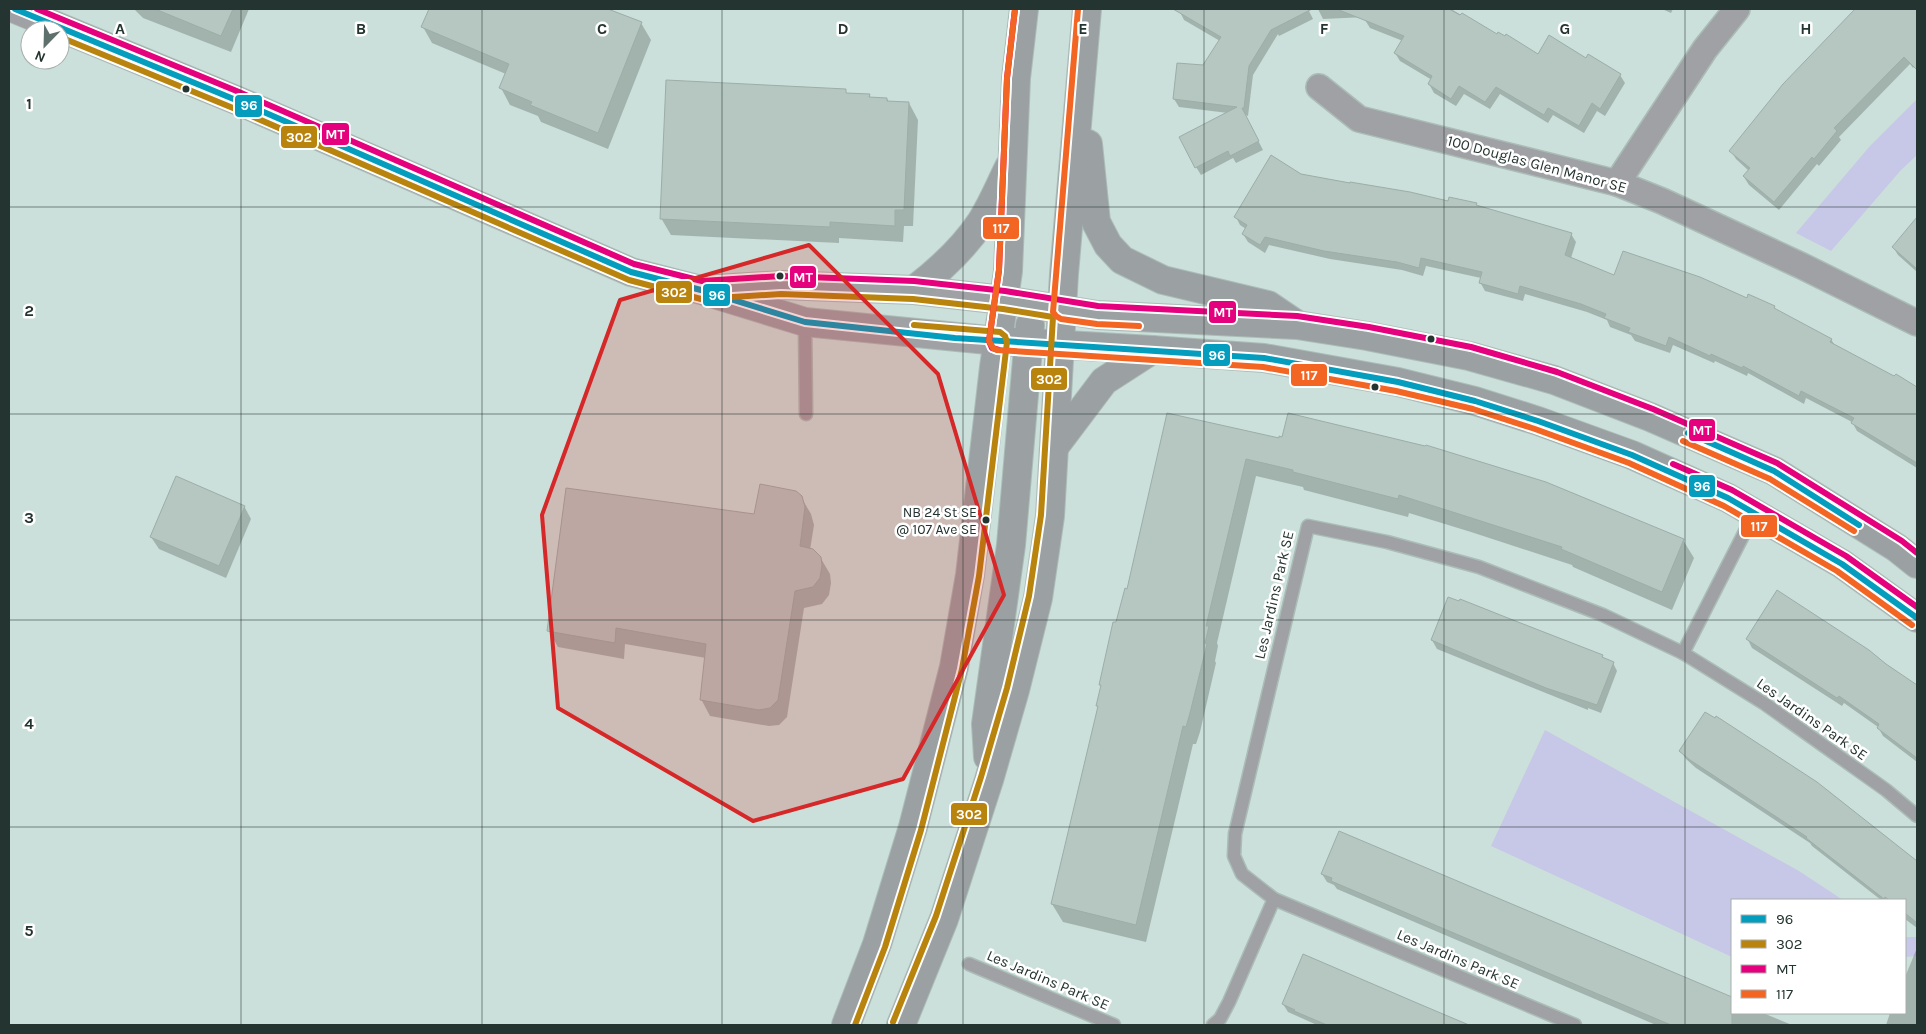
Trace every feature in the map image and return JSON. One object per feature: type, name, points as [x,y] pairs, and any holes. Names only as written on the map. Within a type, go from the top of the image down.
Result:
[{"type":"main road","points":[[846,1025],[877,944],[914,826],[954,667],[970,574],[1008,271],[1016,78],[1024,9]]},
{"type":"main road","points":[[901,1025],[944,919],[989,780],[1015,690],[1038,598],[1050,516],[1059,344],[1087,9]]},
{"type":"main road","points":[[1082,73],[1096,222],[1108,245],[1122,260],[1163,280],[1268,305],[1297,325]]},
{"type":"main road","points":[[914,290],[938,272],[954,256],[981,222],[1013,159]]},
{"type":"main road","points":[[1004,300],[1098,315],[1297,325],[1367,336],[1469,356],[1554,380],[1650,417],[1774,471],[1897,548],[1917,564]]},
{"type":"main road","points":[[989,780],[986,724],[1011,545],[1029,342],[1029,323],[1004,300]]},
{"type":"main road","points":[[998,341],[1264,358],[1398,382],[1475,401],[1538,421],[1632,455],[1728,498],[1842,564],[1917,618]]},
{"type":"main road","points":[[1055,446],[1104,381],[1152,350]]},
{"type":"street","points":[[15,9],[236,100],[631,272],[701,290],[805,322],[998,341]]},
{"type":"street","points":[[1617,183],[1705,49],[1737,9]]},
{"type":"street","name":"100 Douglas Glen Manor SE","points":[[1319,87],[1359,119],[1617,183],[1662,201],[1917,323]]},
{"type":"street","points":[[701,290],[781,285],[914,290],[1004,300]]},
{"type":"lane","points":[[805,322],[806,414]]},
{"type":"lane","points":[[1683,654],[1755,512]]},
{"type":"lane","name":"Les Jardins Park SE","points":[[1575,1025],[1274,899],[1242,874],[1234,856],[1235,834],[1308,526],[1387,542],[1479,567],[1603,615],[1683,654],[1765,704],[1886,790],[1917,816]]},
{"type":"lane","points":[[1214,1025],[1220,1019],[1229,1002],[1274,899]]},
{"type":"lane","name":"Les Jardins Park SE","points":[[969,964],[1114,1025]]},
{"type":"highlighted area","points":[[809,245],[938,374],[1004,595],[903,779],[753,821],[558,708],[542,515],[620,300]]},
{"type":"shaded area","points":[[1917,99],[1917,155],[1901,170],[1831,251],[1796,233],[1870,146]]},
{"type":"shaded area","points":[[1545,730],[1799,871],[1841,899],[1731,899],[1731,957],[1491,846]]},
{"type":"shaded area","points":[[1906,937],[1917,937],[1917,956],[1906,957]]},
{"type":"building","points":[[155,9],[233,9],[221,36]]},
{"type":"building","points":[[429,9],[608,9],[642,22],[598,133],[530,105],[532,102],[499,88],[509,64],[421,27]]},
{"type":"building","points":[[1173,9],[1312,9],[1271,30],[1249,66],[1244,108],[1242,108],[1259,141],[1230,156],[1228,151],[1195,168],[1179,137],[1237,107],[1173,99],[1177,63],[1203,65],[1221,37]]},
{"type":"building","points":[[1340,9],[1449,9],[1460,15],[1462,13],[1497,34],[1498,32],[1505,36],[1506,34],[1538,54],[1549,35],[1586,58],[1588,54],[1621,74],[1600,109],[1592,103],[1579,126],[1548,108],[1544,115],[1496,87],[1485,102],[1459,86],[1451,99],[1428,84],[1432,76],[1394,53],[1404,36]]},
{"type":"building","points":[[1855,9],[1917,9],[1917,70],[1904,57],[1834,128],[1837,131],[1774,202],[1743,176],[1750,168],[1729,151],[1783,84]]},
{"type":"building","points":[[666,80],[846,89],[846,93],[870,94],[869,97],[887,98],[887,101],[909,102],[904,210],[895,210],[895,226],[830,222],[830,227],[660,219]]},
{"type":"building","points":[[1271,155],[1301,174],[1410,192],[1448,201],[1449,197],[1477,203],[1476,205],[1572,233],[1565,255],[1614,275],[1623,251],[1700,277],[1747,298],[1748,294],[1775,306],[1774,308],[1832,339],[1830,342],[1894,376],[1896,374],[1917,387],[1917,463],[1851,423],[1854,418],[1801,391],[1799,396],[1743,366],[1742,368],[1711,354],[1710,356],[1669,337],[1666,346],[1628,332],[1630,328],[1604,318],[1606,314],[1581,304],[1520,286],[1518,294],[1479,283],[1482,272],[1421,258],[1419,268],[1397,262],[1324,251],[1265,237],[1260,245],[1242,234],[1247,225],[1234,217]]},
{"type":"building","points":[[1917,217],[1917,269],[1892,247]]},
{"type":"building","points":[[1167,413],[1279,438],[1279,436],[1282,437],[1288,413],[1426,445],[1546,482],[1684,539],[1662,592],[1561,549],[1562,547],[1459,514],[1399,495],[1398,499],[1246,459],[1206,626],[1209,626],[1205,643],[1207,644],[1186,727],[1183,726],[1136,925],[1051,904],[1098,706],[1096,706],[1101,685],[1099,685],[1113,622],[1116,622],[1125,588],[1127,589]]},
{"type":"building","points":[[176,476],[245,506],[219,566],[150,537]]},
{"type":"building","points":[[760,484],[796,491],[802,496],[805,507],[800,546],[813,549],[821,557],[822,565],[820,578],[813,587],[795,591],[778,700],[770,708],[759,710],[700,700],[706,644],[616,628],[615,643],[547,631],[566,488],[754,514]]},
{"type":"building","points":[[1777,590],[1869,650],[1917,685],[1917,758],[1877,728],[1879,724],[1839,696],[1837,698],[1746,639]]},
{"type":"building","points":[[1448,597],[1459,601],[1460,599],[1603,655],[1602,657],[1614,662],[1597,705],[1546,688],[1431,640]]},
{"type":"building","points":[[1705,712],[1715,718],[1716,716],[1817,782],[1917,861],[1917,923],[1906,914],[1906,899],[1888,899],[1885,897],[1884,899],[1807,837],[1679,751]]},
{"type":"building","points":[[1339,831],[1731,997],[1732,1025],[1671,1025],[1331,881],[1332,878],[1321,874]]},
{"type":"building","points":[[1303,954],[1469,1025],[1327,1025],[1294,1011],[1282,1004]]},
{"type":"transit line","name":"96","points":[[15,9],[236,100],[631,272],[701,290],[805,322],[955,338],[1264,358],[1398,382],[1475,401],[1538,421],[1632,455],[1728,498],[1842,564],[1917,618]]},
{"type":"transit line","name":"MT","points":[[37,9],[239,92],[634,264],[702,281],[781,276],[914,281],[1005,291],[1098,306],[1297,316],[1369,327],[1471,347],[1557,372],[1653,409],[1777,463],[1902,541],[1917,553]]},
{"type":"transit line","name":"MT","points":[[999,350],[992,348],[989,341],[999,270],[1007,78],[1015,9]]},
{"type":"transit line","name":"117","points":[[1015,9],[1007,78],[999,270],[989,341],[993,348],[997,350],[1263,367],[1396,391],[1473,409],[1629,463],[1724,506],[1837,571],[1912,625]]},
{"type":"transit line","name":"117","points":[[1078,9],[1053,312],[1061,319],[1097,324],[1139,326]]},
{"type":"transit line","name":"302","points":[[70,41],[233,108],[629,280],[701,299],[781,294],[913,299],[1003,309],[1053,317],[1041,515],[1029,596],[1007,688],[981,777],[936,916],[893,1022]]},
{"type":"transit line","name":"302","points":[[855,1025],[885,947],[921,830],[962,669],[979,576],[1007,342],[1005,336],[1000,332],[914,325]]},
{"type":"transit line","name":"96","points":[[1688,433],[1774,471],[1859,525]]},
{"type":"transit line","name":"117","points":[[1683,441],[1770,479],[1854,531]]},
{"type":"transit line","name":"MT","points":[[1673,464],[1732,490],[1846,556],[1917,607]]},
{"type":"place","name":"NB 24 St SE @ 107 Ave SE","points":[[986,520]]}]
